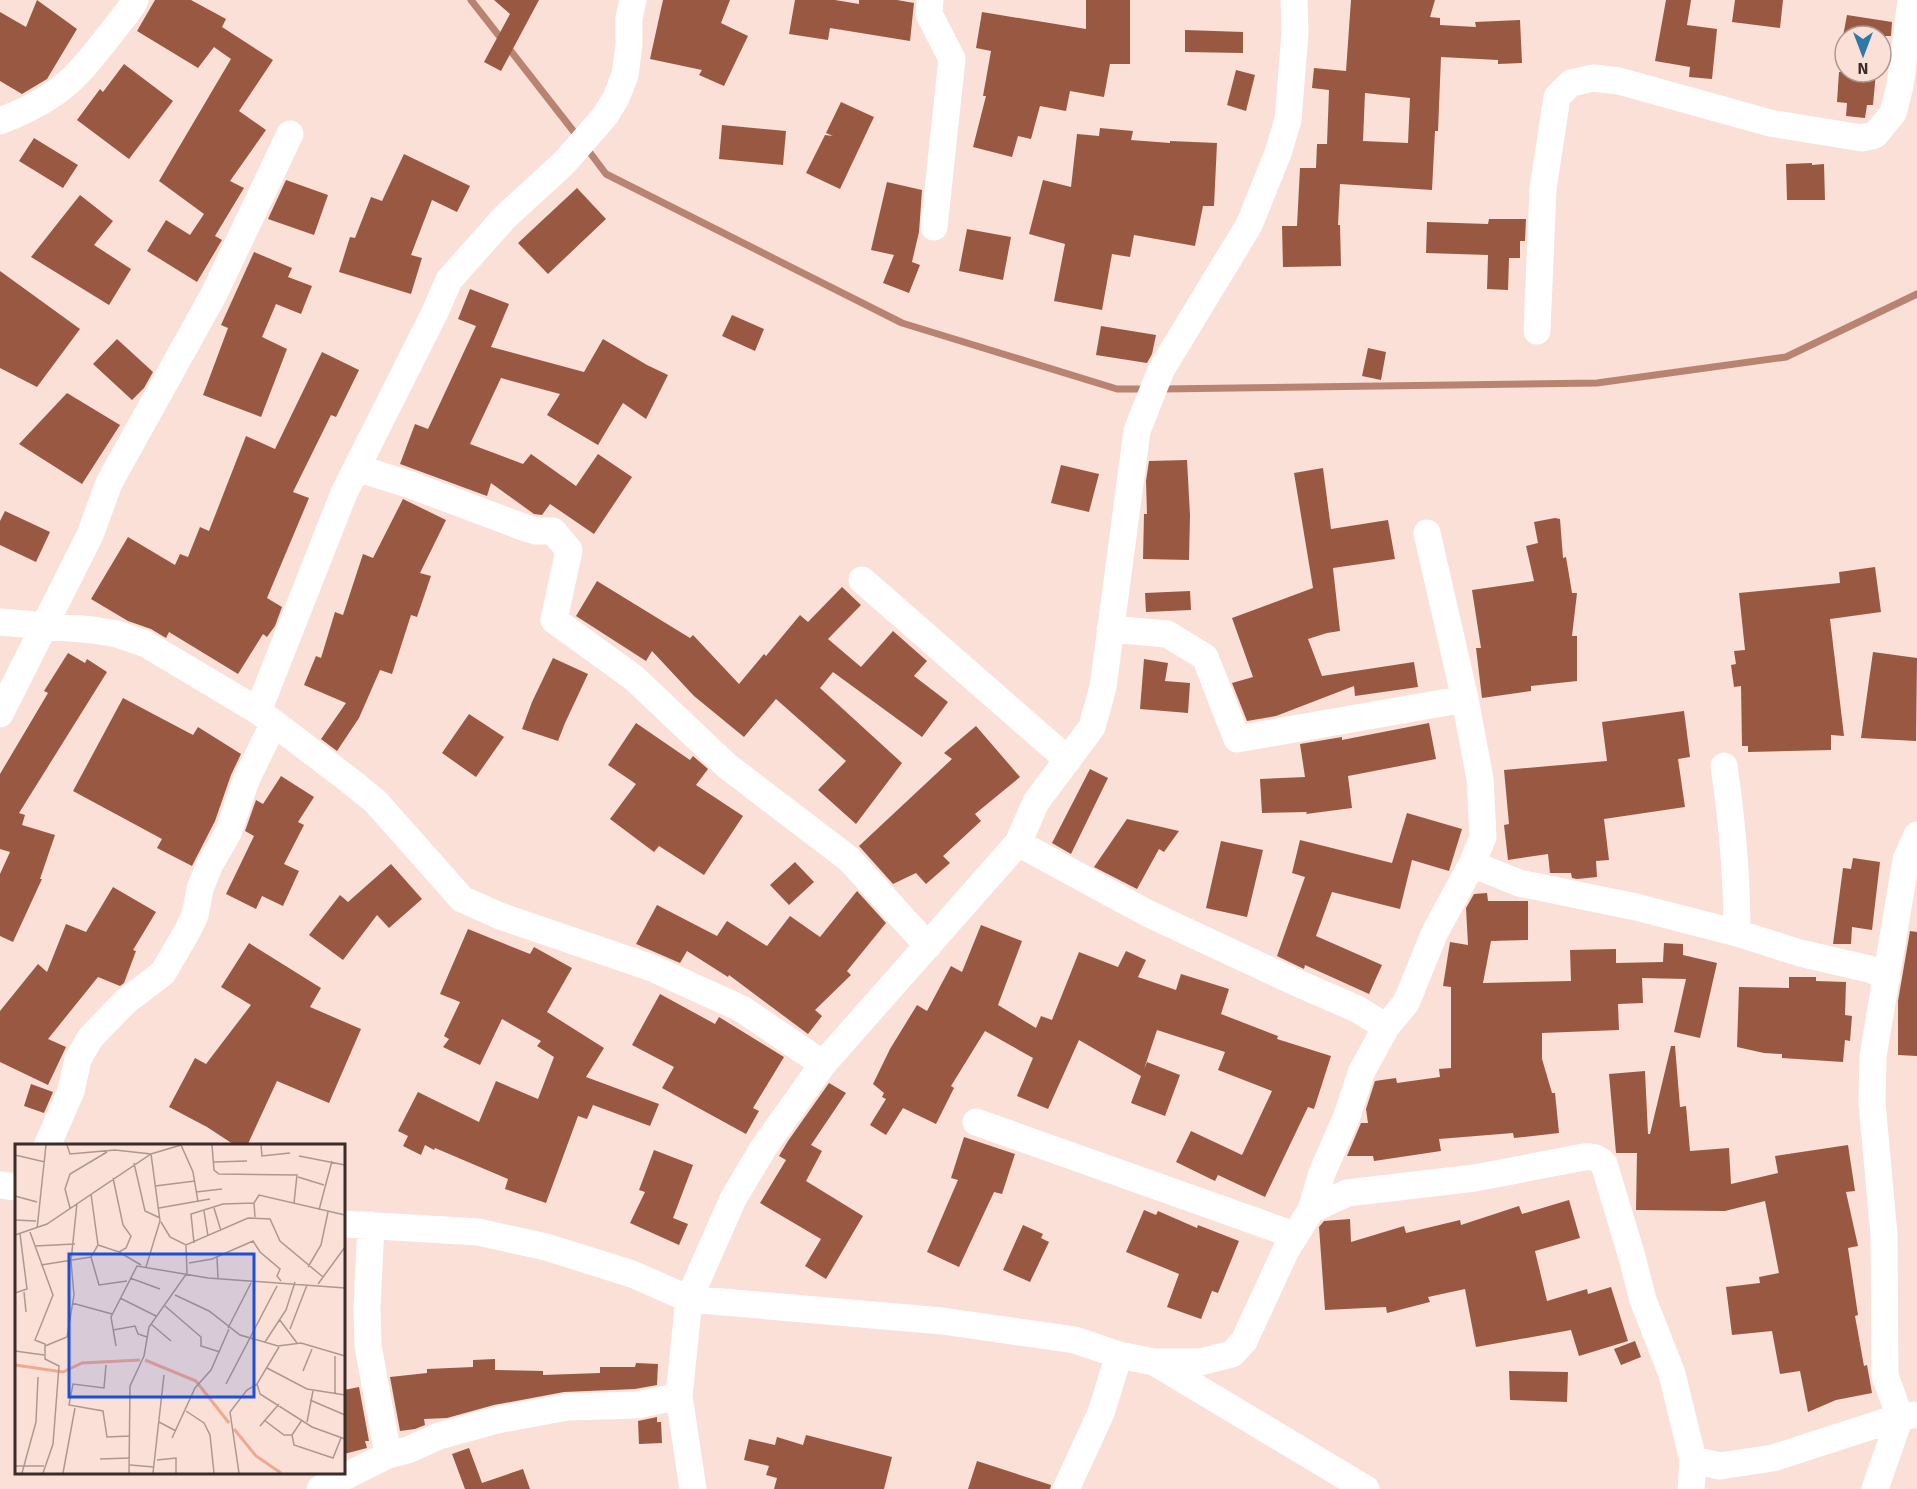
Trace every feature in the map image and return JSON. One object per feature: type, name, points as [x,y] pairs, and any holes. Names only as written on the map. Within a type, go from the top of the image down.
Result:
[{"type":"street","points":[[0,121],[48,98],[78,74],[135,0]]},
{"type":"street","points":[[48,1144],[71,1091],[78,1059],[91,1037],[126,1001],[163,973],[195,915],[200,889],[228,833],[344,493],[435,312],[449,279],[505,217],[564,163],[604,116],[616,98],[625,75],[629,45],[629,18],[633,0]]},
{"type":"street","points":[[930,0],[929,15],[952,59],[934,226]]},
{"type":"street","points":[[693,1489],[679,1396],[689,1299],[733,1199],[764,1147],[823,1064],[1018,843],[1036,802],[1092,727],[1100,700],[1124,541],[1137,431],[1161,370],[1249,225],[1278,153],[1288,120],[1295,33],[1294,0]]},
{"type":"street","points":[[1537,331],[1544,189],[1557,97],[1571,83],[1593,78],[1619,81],[1770,123],[1862,138],[1875,135],[1893,112],[1900,86],[1911,0]]},
{"type":"street","points":[[0,714],[90,535],[109,483],[214,294],[290,134]]},
{"type":"street","points":[[357,468],[411,485],[523,527],[537,531],[554,531],[569,550],[554,620],[634,678],[727,766],[849,859],[928,945]]},
{"type":"street","points":[[345,1224],[477,1233],[546,1247],[632,1274],[689,1299],[942,1321],[1076,1340],[1119,1355],[1154,1362],[1200,1362],[1232,1354],[1244,1341],[1294,1235],[1311,1210],[1322,1173],[1347,1116],[1361,1073],[1386,1027],[1406,1003],[1435,932],[1472,864],[1483,837],[1480,778],[1465,699],[1427,533]]},
{"type":"street","points":[[862,580],[1068,760]]},
{"type":"street","points":[[0,622],[117,634],[146,644],[266,717],[375,801],[462,899],[500,916],[652,968],[742,1010],[823,1064]]},
{"type":"street","points":[[1110,629],[1167,633],[1205,657],[1236,739],[1465,699]]},
{"type":"street","points":[[1724,766],[1737,894],[1737,933]]},
{"type":"street","points":[[1908,1415],[1885,1376],[1884,1235],[1872,1103],[1873,1056],[1906,860],[1917,834]]},
{"type":"street","points":[[1018,843],[1147,913],[1358,1009],[1386,1027]]},
{"type":"street","points":[[1472,864],[1519,883],[1636,907],[1737,933],[1800,953],[1869,969],[1887,977]]},
{"type":"street","points":[[976,1122],[1294,1235]]},
{"type":"street","points":[[1311,1210],[1347,1193],[1475,1178],[1590,1156],[1600,1159],[1604,1164],[1643,1300],[1672,1374],[1693,1460],[1691,1489]]},
{"type":"street","points":[[1322,1173],[1347,1193]]},
{"type":"street","points":[[0,1185],[15,1187]]},
{"type":"street","points":[[371,1225],[367,1308],[368,1346],[388,1455]]},
{"type":"street","points":[[1066,1489],[1101,1413],[1119,1355]]},
{"type":"street","points":[[1154,1362],[1366,1489]]},
{"type":"street","points":[[320,1489],[388,1455],[408,1450],[439,1436],[497,1420],[567,1407],[637,1405],[679,1396]]},
{"type":"street","points":[[1693,1460],[1720,1467],[1773,1458],[1908,1415]]},
{"type":"street","points":[[1875,1489],[1908,1415]]},
{"type":"building","points":[[37,0],[77,29],[47,79],[22,94],[0,81],[0,12],[26,27]]},
{"type":"building","points":[[155,0],[191,0],[226,19],[222,27],[273,60],[239,111],[266,130],[230,181],[244,188],[215,236],[222,240],[197,282],[147,251],[166,220],[190,235],[204,214],[159,181],[231,59],[214,47],[198,68],[137,31]]},
{"type":"building","points":[[494,0],[539,0],[501,71],[484,62],[510,14]]},
{"type":"building","points":[[663,0],[730,0],[721,23],[748,36],[724,86],[699,75],[702,70],[650,59]]},
{"type":"building","points":[[795,0],[835,0],[859,4],[859,0],[897,0],[914,3],[910,41],[830,28],[828,40],[789,34]]},
{"type":"building","points":[[1086,0],[1130,0],[1130,64],[1110,64],[1104,97],[1070,91],[1066,111],[1040,106],[1031,139],[1018,136],[1012,157],[973,147],[986,96],[983,96],[991,51],[976,48],[982,12],[1086,29]]},
{"type":"building","points":[[1351,0],[1435,0],[1430,17],[1440,18],[1440,25],[1476,27],[1475,22],[1520,20],[1522,63],[1498,64],[1498,60],[1441,57],[1438,131],[1435,131],[1432,190],[1340,184],[1338,225],[1340,225],[1341,266],[1283,267],[1282,226],[1297,226],[1300,168],[1316,168],[1317,144],[1327,144],[1329,90],[1312,88],[1314,68],[1346,71]],"holes":[[[1365,93],[1410,98],[1408,143],[1363,141]]]},
{"type":"building","points":[[1666,0],[1691,0],[1687,25],[1717,29],[1712,79],[1689,77],[1690,67],[1655,61]]},
{"type":"building","points":[[1735,0],[1783,0],[1780,28],[1732,22]]},
{"type":"building","points":[[1847,15],[1892,22],[1892,24],[1845,24]]},
{"type":"building","points":[[1185,30],[1243,32],[1243,53],[1185,52]]},
{"type":"building","points":[[124,64],[173,101],[129,159],[77,120],[100,89],[103,92]]},
{"type":"building","points":[[1236,70],[1255,75],[1246,111],[1227,105]]},
{"type":"building","points":[[1838,84],[1875,84],[1873,105],[1867,105],[1865,118],[1846,116],[1847,103],[1837,102]]},
{"type":"building","points":[[841,102],[874,117],[840,189],[806,173],[825,135],[833,136],[826,133]]},
{"type":"building","points":[[722,125],[786,131],[783,165],[719,159]]},
{"type":"building","points":[[1100,128],[1133,131],[1131,140],[1217,143],[1214,206],[1203,206],[1195,246],[1134,235],[1130,257],[1112,254],[1102,310],[1054,301],[1065,244],[1029,234],[1043,180],[1071,187],[1077,134],[1099,136]]},
{"type":"building","points":[[34,138],[78,165],[63,188],[19,161]]},
{"type":"building","points":[[404,154],[470,186],[457,212],[432,200],[411,255],[422,258],[411,294],[339,272],[350,237],[355,238],[371,197],[382,201]]},
{"type":"building","points":[[1812,163],[1812,165],[1824,164],[1825,200],[1787,200],[1786,164]]},
{"type":"building","points":[[286,180],[328,195],[314,235],[268,219]]},
{"type":"building","points":[[887,182],[922,190],[919,232],[912,262],[920,265],[909,293],[883,283],[894,255],[871,250]]},
{"type":"building","points":[[577,188],[606,219],[548,274],[518,243]]},
{"type":"building","points":[[80,195],[113,221],[94,245],[131,269],[109,305],[31,257]]},
{"type":"building","points":[[1489,219],[1526,219],[1525,241],[1520,241],[1520,258],[1509,258],[1508,290],[1487,289],[1488,255],[1426,253],[1427,222],[1488,224]]},
{"type":"building","points":[[967,229],[1011,237],[1003,280],[959,271]]},
{"type":"building","points":[[254,252],[292,268],[288,277],[312,286],[301,314],[276,304],[262,337],[287,349],[261,417],[203,395],[228,328],[221,325]]},
{"type":"building","points":[[0,271],[80,329],[37,387],[0,368]]},
{"type":"building","points":[[470,289],[509,304],[491,347],[584,372],[603,339],[668,375],[646,419],[623,403],[598,445],[547,415],[560,394],[501,378],[470,444],[523,464],[531,454],[576,486],[598,454],[632,477],[594,534],[550,504],[542,515],[534,514],[491,483],[487,496],[400,464],[415,424],[428,429],[476,326],[458,319]]},
{"type":"building","points":[[732,315],[764,329],[755,351],[722,336]]},
{"type":"building","points":[[1101,326],[1156,335],[1152,354],[1147,363],[1096,355]]},
{"type":"building","points":[[117,339],[153,372],[144,388],[132,400],[93,364]]},
{"type":"building","points":[[1368,348],[1386,352],[1381,380],[1362,376]]},
{"type":"building","points":[[322,352],[359,370],[336,417],[331,415],[293,492],[309,498],[267,598],[282,607],[275,626],[267,637],[263,634],[238,674],[169,632],[166,638],[151,629],[128,621],[91,599],[128,537],[175,565],[180,554],[188,557],[200,527],[209,531],[246,436],[275,449]]},
{"type":"building","points":[[67,393],[120,425],[82,484],[19,444]]},
{"type":"building","points":[[1187,460],[1190,515],[1189,560],[1143,559],[1149,461]]},
{"type":"building","points":[[1061,465],[1099,474],[1089,512],[1051,503]]},
{"type":"building","points":[[1323,468],[1331,529],[1388,520],[1395,559],[1333,568],[1340,631],[1308,639],[1322,676],[1414,662],[1418,687],[1355,696],[1354,686],[1276,716],[1247,721],[1232,683],[1253,677],[1232,618],[1313,588],[1294,473]]},
{"type":"building","points":[[403,499],[446,520],[420,573],[431,576],[417,617],[411,615],[392,674],[380,670],[359,718],[337,751],[321,739],[346,703],[304,685],[316,656],[321,658],[335,612],[343,615],[363,554],[373,558]]},
{"type":"building","points":[[5,511],[50,532],[36,562],[0,545],[0,521]]},
{"type":"building","points":[[1560,519],[1563,558],[1566,557],[1572,593],[1577,593],[1572,636],[1577,636],[1577,681],[1531,686],[1531,691],[1482,698],[1476,648],[1481,648],[1472,590],[1534,581],[1526,546],[1538,543],[1534,522]]},
{"type":"building","points":[[1875,567],[1881,612],[1830,619],[1844,736],[1831,735],[1831,750],[1748,752],[1748,746],[1742,746],[1741,686],[1734,687],[1731,665],[1736,664],[1734,651],[1745,650],[1739,593],[1840,583],[1839,572]]},
{"type":"building","points":[[597,581],[690,638],[693,635],[739,684],[800,615],[808,622],[842,587],[861,605],[828,639],[861,667],[893,631],[927,661],[914,676],[948,702],[922,737],[833,672],[820,688],[902,763],[856,824],[818,790],[846,761],[776,699],[744,737],[694,696],[652,651],[646,661],[576,616]]},
{"type":"building","points":[[1190,591],[1191,610],[1146,612],[1145,593]]},
{"type":"building","points":[[1873,652],[1917,658],[1916,741],[1861,738]]},
{"type":"building","points":[[68,653],[85,663],[87,659],[107,672],[19,813],[25,815],[22,825],[55,835],[40,879],[42,879],[13,942],[0,936],[0,874],[10,852],[0,849],[0,774],[48,693],[44,691]]},
{"type":"building","points":[[553,658],[588,674],[558,741],[522,729]]},
{"type":"building","points":[[1144,659],[1168,663],[1165,681],[1190,683],[1188,713],[1140,709]]},
{"type":"building","points":[[123,698],[193,735],[198,727],[241,754],[215,821],[192,866],[157,848],[162,839],[73,791]]},
{"type":"building","points":[[1684,711],[1690,757],[1678,759],[1685,807],[1604,819],[1609,860],[1596,861],[1597,877],[1577,879],[1572,878],[1571,873],[1550,873],[1548,854],[1508,860],[1504,825],[1509,824],[1504,770],[1607,761],[1602,722]]},
{"type":"building","points":[[469,714],[504,737],[476,777],[442,753]]},
{"type":"building","points":[[636,723],[690,760],[693,756],[708,769],[696,785],[743,816],[704,875],[659,846],[654,852],[610,819],[636,784],[608,765]]},
{"type":"building","points":[[1429,723],[1436,759],[1348,776],[1352,808],[1306,814],[1307,812],[1262,813],[1260,779],[1305,777],[1300,744],[1342,737],[1342,740]]},
{"type":"building","points":[[976,726],[1020,777],[975,814],[981,821],[943,856],[950,863],[926,884],[916,873],[893,884],[859,846],[952,759],[944,753]]},
{"type":"building","points":[[1090,769],[1108,778],[1071,854],[1052,843]]},
{"type":"building","points":[[281,776],[314,797],[298,822],[304,825],[284,864],[299,871],[283,906],[262,896],[256,909],[226,894],[254,836],[245,831],[256,800],[263,804]]},
{"type":"building","points":[[1407,813],[1462,829],[1449,871],[1412,860],[1400,909],[1332,892],[1316,936],[1382,965],[1369,994],[1305,965],[1304,969],[1277,956],[1305,877],[1292,873],[1300,840],[1392,863]]},
{"type":"building","points":[[1127,819],[1179,831],[1164,852],[1159,849],[1137,889],[1094,867]]},
{"type":"building","points":[[1221,841],[1263,850],[1247,917],[1206,908]]},
{"type":"building","points":[[1853,858],[1880,862],[1872,930],[1852,927],[1851,944],[1833,944],[1843,868],[1851,869]]},
{"type":"building","points":[[795,862],[814,882],[789,905],[770,885]]},
{"type":"building","points":[[391,864],[422,899],[389,928],[377,915],[343,960],[309,935],[340,895],[348,902]]},
{"type":"building","points":[[113,887],[156,912],[133,950],[136,951],[124,983],[120,986],[98,977],[48,1039],[66,1047],[48,1085],[0,1062],[0,1011],[38,964],[47,972],[66,924],[86,932]]},
{"type":"building","points":[[857,891],[886,923],[847,971],[851,975],[815,1010],[822,1016],[808,1034],[729,975],[728,977],[687,951],[680,963],[636,944],[657,905],[717,936],[727,921],[767,946],[790,916],[820,937]]},
{"type":"building","points":[[1487,893],[1488,901],[1528,901],[1528,940],[1491,941],[1483,983],[1571,981],[1570,950],[1616,949],[1616,963],[1663,962],[1664,943],[1683,944],[1683,955],[1717,963],[1700,1038],[1674,1032],[1686,979],[1642,978],[1643,1003],[1618,1004],[1619,1030],[1542,1033],[1542,1059],[1552,1093],[1555,1093],[1559,1133],[1514,1138],[1513,1133],[1439,1139],[1441,1151],[1374,1161],[1373,1156],[1347,1156],[1361,1123],[1368,1123],[1366,1109],[1375,1081],[1396,1078],[1397,1083],[1440,1077],[1439,1069],[1451,1068],[1451,987],[1443,986],[1450,942],[1468,945],[1466,908],[1474,894]]},
{"type":"building","points":[[981,925],[1022,941],[998,1005],[1036,1028],[1041,1016],[1052,1020],[1079,952],[1118,967],[1126,951],[1146,960],[1138,977],[1176,990],[1181,974],[1229,989],[1221,1014],[1278,1036],[1277,1039],[1331,1056],[1314,1109],[1308,1107],[1265,1197],[1218,1175],[1215,1181],[1176,1162],[1191,1131],[1242,1155],[1272,1091],[1218,1070],[1225,1052],[1157,1030],[1144,1069],[1147,1062],[1180,1075],[1165,1116],[1131,1103],[1141,1076],[1079,1040],[1048,1109],[1017,1096],[1033,1058],[985,1031],[951,1086],[954,1088],[936,1124],[903,1108],[886,1135],[870,1125],[886,1099],[882,1097],[884,1093],[873,1084],[890,1049],[917,1005],[927,1011],[951,966],[962,972]]},
{"type":"building","points":[[468,929],[530,954],[534,947],[572,968],[547,1012],[604,1048],[586,1077],[659,1104],[650,1126],[593,1105],[587,1119],[578,1116],[546,1203],[505,1189],[508,1179],[435,1148],[434,1150],[425,1145],[421,1155],[403,1146],[408,1136],[398,1131],[418,1092],[479,1122],[496,1081],[538,1099],[554,1057],[537,1046],[541,1041],[502,1019],[480,1065],[443,1047],[449,1039],[444,1036],[460,1002],[440,994]]},
{"type":"building","points":[[1910,931],[1917,932],[1917,1056],[1898,1055],[1898,1001]]},
{"type":"building","points":[[249,943],[321,988],[310,1007],[361,1029],[329,1103],[277,1081],[248,1144],[233,1144],[169,1107],[195,1058],[206,1064],[251,1005],[221,987]]},
{"type":"building","points":[[1789,977],[1816,977],[1816,981],[1846,982],[1845,1015],[1852,1016],[1850,1041],[1845,1040],[1843,1062],[1782,1058],[1782,1054],[1737,1047],[1739,987],[1789,988]]},
{"type":"building","points":[[660,994],[715,1024],[719,1017],[784,1057],[753,1108],[759,1111],[746,1134],[662,1088],[674,1067],[632,1045]]},
{"type":"building","points":[[1671,1046],[1675,1046],[1680,1107],[1686,1106],[1690,1151],[1729,1148],[1731,1184],[1778,1173],[1775,1156],[1848,1145],[1855,1191],[1846,1192],[1858,1246],[1848,1248],[1858,1315],[1855,1316],[1864,1366],[1867,1365],[1872,1393],[1836,1400],[1808,1412],[1800,1371],[1780,1374],[1772,1331],[1732,1335],[1726,1287],[1760,1283],[1759,1277],[1779,1273],[1765,1201],[1725,1211],[1636,1210],[1637,1153],[1616,1153],[1609,1074],[1645,1071],[1648,1134],[1650,1134]]},
{"type":"building","points":[[829,1083],[846,1093],[811,1145],[822,1151],[806,1181],[863,1216],[826,1279],[805,1266],[821,1239],[760,1203],[786,1160],[779,1156]]},
{"type":"building","points":[[31,1084],[53,1092],[44,1113],[24,1106]]},
{"type":"building","points":[[964,1137],[1015,1154],[1002,1194],[994,1192],[959,1267],[927,1252],[958,1180],[951,1178]]},
{"type":"building","points":[[654,1150],[693,1165],[673,1218],[688,1224],[679,1245],[630,1223],[645,1192],[639,1190]]},
{"type":"building","points":[[1569,1200],[1580,1238],[1535,1251],[1547,1301],[1587,1289],[1588,1294],[1611,1287],[1628,1341],[1579,1356],[1571,1330],[1476,1347],[1465,1289],[1428,1297],[1430,1302],[1387,1313],[1386,1307],[1325,1310],[1319,1227],[1324,1221],[1350,1219],[1351,1242],[1404,1226],[1406,1233],[1460,1220],[1461,1225],[1519,1206],[1522,1214]]},
{"type":"building","points":[[1144,1210],[1156,1215],[1158,1211],[1197,1228],[1198,1225],[1239,1241],[1218,1293],[1212,1291],[1201,1319],[1167,1307],[1179,1274],[1126,1252]]},
{"type":"building","points":[[1023,1225],[1043,1234],[1041,1238],[1049,1242],[1030,1282],[1003,1270]]},
{"type":"building","points":[[1635,1341],[1641,1357],[1621,1365],[1614,1349]]},
{"type":"building","points":[[495,1359],[495,1370],[543,1371],[543,1375],[600,1373],[600,1367],[635,1367],[636,1363],[658,1364],[657,1385],[635,1389],[564,1392],[494,1405],[447,1418],[424,1419],[425,1425],[400,1431],[390,1377],[427,1373],[427,1369],[473,1367],[473,1360]]},
{"type":"building","points":[[1509,1371],[1568,1372],[1567,1402],[1510,1400]]},
{"type":"building","points":[[359,1387],[369,1441],[365,1441],[367,1448],[345,1454],[345,1390]]},
{"type":"building","points":[[657,1417],[657,1422],[661,1422],[662,1443],[639,1444],[638,1421]]},
{"type":"building","points":[[806,1435],[892,1457],[884,1489],[774,1489],[777,1478],[766,1475],[769,1466],[744,1460],[749,1439],[775,1445],[777,1437],[803,1445]]},
{"type":"building","points":[[469,1448],[482,1483],[523,1469],[530,1489],[465,1489],[452,1454]]},
{"type":"building","points":[[977,1461],[1051,1485],[1050,1489],[968,1489]]},
{"type":"waterway","points":[[471,0],[578,137]]},
{"type":"waterway","points":[[585,146],[606,174],[902,323],[1117,389],[1147,389]]},
{"type":"waterway","points":[[1162,389],[1597,383],[1786,357],[1917,294]]}]
